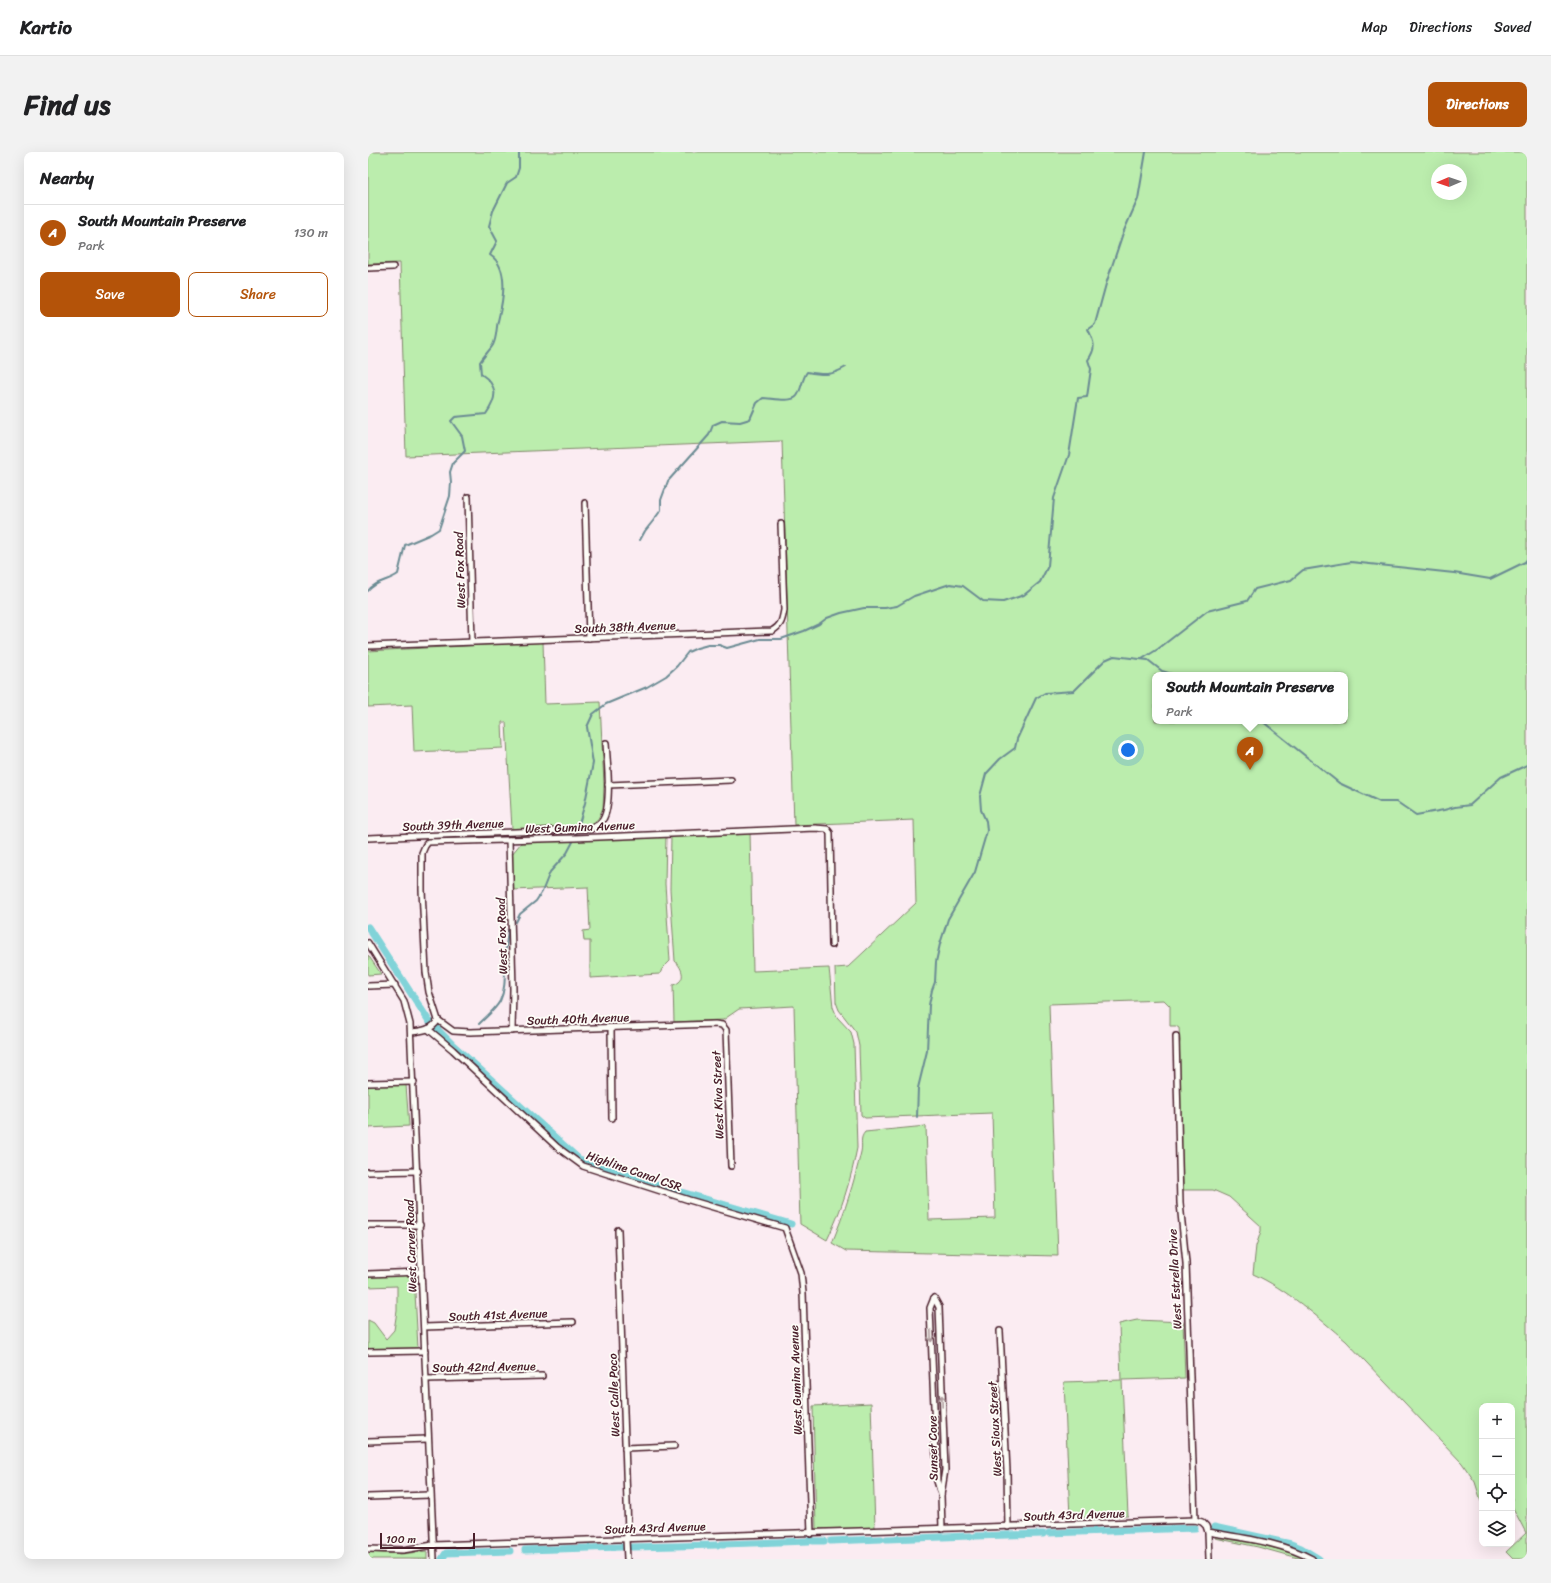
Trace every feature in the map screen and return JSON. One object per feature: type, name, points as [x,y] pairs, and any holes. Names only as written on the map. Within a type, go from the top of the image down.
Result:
[{"type":"street","points":[[368,268],[393,267]]},
{"type":"street","name":"West Fox Road","points":[[468,497],[472,642]]},
{"type":"street","points":[[585,503],[589,638]]},
{"type":"street","name":"South 38th Avenue","points":[[368,646],[772,631],[779,627],[784,610],[782,524]]},
{"type":"street","name":"South 39th Avenue","points":[[368,838],[591,829],[602,821],[606,811],[608,785],[606,744]]},
{"type":"street","points":[[608,785],[731,780]]},
{"type":"street","name":"West Gumina Avenue","points":[[436,1022],[426,972],[422,890],[422,853],[428,842],[575,838],[807,828],[827,829],[830,833],[832,945]]},
{"type":"street","name":"West Fox Road","points":[[509,840],[513,989],[512,1031]]},
{"type":"street","name":"West Carver Road","points":[[368,943],[395,985],[406,1006],[411,1032],[418,1171],[430,1495],[434,1559]]},
{"type":"street","points":[[368,986],[395,985]]},
{"type":"street","points":[[411,1032],[428,1029],[436,1022]]},
{"type":"street","name":"South 40th Avenue","points":[[436,1022],[453,1031],[512,1031],[722,1025]]},
{"type":"street","name":"West Kiva Street","points":[[722,1025],[726,1030],[731,1166]]},
{"type":"street","points":[[611,1028],[612,1118]]},
{"type":"street","name":"Highline Canal CSR","points":[[428,1029],[453,1050],[557,1147],[583,1166],[689,1200],[785,1228]]},
{"type":"street","name":"West Estrella Drive","points":[[1176,1036],[1180,1203],[1186,1263],[1195,1520]]},
{"type":"street","points":[[368,1083],[414,1082]]},
{"type":"street","points":[[368,1172],[418,1171]]},
{"type":"street","points":[[368,1225],[420,1225]]},
{"type":"street","name":"West Gumina Avenue","points":[[785,1228],[801,1273],[803,1293],[811,1534]]},
{"type":"street","name":"West Calle Poco","points":[[618,1230],[628,1532],[626,1539],[627,1559]]},
{"type":"street","points":[[368,1274],[421,1272]]},
{"type":"street","name":"Sunset Cove","points":[[934,1298],[939,1307],[945,1470],[942,1495],[937,1481],[930,1308],[934,1298]]},
{"type":"street","name":"South 41st Avenue","points":[[424,1327],[573,1322]]},
{"type":"street","name":"West Sioux Street","points":[[1000,1331],[1007,1471],[1008,1527]]},
{"type":"street","points":[[368,1352],[425,1351]]},
{"type":"street","name":"South 42nd Avenue","points":[[426,1378],[542,1376]]},
{"type":"street","points":[[368,1441],[428,1439]]},
{"type":"street","points":[[625,1448],[674,1446]]},
{"type":"street","points":[[368,1497],[430,1495]]},
{"type":"street","points":[[942,1495],[942,1530]]},
{"type":"street","name":"South 43rd Avenue","points":[[368,1549],[403,1550],[433,1545],[942,1530],[1195,1520],[1201,1521],[1205,1524],[1208,1532]]},
{"type":"street","points":[[1209,1559],[1208,1532],[1250,1539],[1298,1551],[1312,1559]]},
{"type":"green space","points":[[368,152],[1527,152],[1527,1559],[1513,1559],[1506,1552],[1511,1547],[1515,1547],[1515,1543],[1526,1533],[1515,1512],[1515,1403],[1479,1403],[1479,1495],[1475,1482],[1462,1463],[1346,1341],[1289,1295],[1253,1274],[1256,1246],[1261,1231],[1261,1226],[1229,1197],[1213,1190],[1183,1190],[1178,1053],[1180,1041],[1179,1028],[1176,1026],[1170,1026],[1170,1006],[1164,1000],[1049,1004],[1058,1256],[846,1251],[832,1243],[852,1187],[862,1149],[862,1137],[865,1132],[926,1126],[929,1220],[995,1218],[992,1113],[865,1118],[861,1115],[859,1046],[856,1032],[839,1010],[836,1002],[835,968],[848,967],[916,903],[914,820],[794,825],[782,441],[406,456],[400,263],[368,264]]},
{"type":"green space","points":[[543,642],[545,704],[600,702],[604,785],[603,808],[598,819],[589,826],[512,829],[506,722],[502,722],[503,748],[414,752],[412,705],[368,707],[368,651]]},
{"type":"green space","points":[[750,832],[753,971],[829,968],[833,1007],[837,1017],[851,1032],[854,1044],[857,1148],[845,1195],[827,1240],[800,1224],[794,1006],[739,1009],[723,1020],[674,1022],[673,985],[682,978],[682,971],[675,961],[670,889],[671,836]]},
{"type":"green space","points":[[666,835],[665,884],[670,961],[662,969],[660,974],[590,978],[590,941],[584,941],[583,931],[590,930],[588,887],[513,890],[512,854],[521,843]]},
{"type":"green space","points":[[368,955],[381,974],[368,975]]},
{"type":"green space","points":[[368,1085],[406,1085],[409,1126],[368,1128]]},
{"type":"green space","points":[[414,1274],[418,1348],[368,1349],[368,1320],[374,1323],[386,1339],[394,1330],[397,1311],[397,1286],[368,1287],[368,1276]]},
{"type":"green space","points":[[1137,1320],[1183,1322],[1185,1378],[1122,1380],[1128,1516],[1070,1518],[1064,1382],[1121,1380],[1119,1324]]},
{"type":"green space","points":[[871,1403],[875,1528],[816,1529],[813,1406]]},
{"type":"green space","points":[[1216,1534],[1299,1554],[1307,1559],[1301,1559],[1258,1547],[1215,1538]]},
{"type":"green space","points":[[427,1551],[427,1559],[368,1559],[368,1552],[401,1554]]},
{"type":"waterway","points":[[368,591],[374,585],[398,574],[405,545],[439,529],[450,496],[450,472],[453,463],[465,451],[462,436],[451,421],[455,417],[486,414],[492,403],[494,397],[493,388],[491,383],[481,374],[480,362],[493,345],[496,336],[497,324],[502,304],[503,276],[496,261],[490,255],[497,241],[489,226],[493,211],[507,183],[516,177],[519,168],[519,152]]},
{"type":"waterway","points":[[516,922],[520,914],[536,901],[542,892],[550,872],[567,853],[575,838],[585,803],[593,763],[587,727],[593,714],[606,704],[647,687],[666,676],[677,666],[688,652],[697,648],[708,645],[719,645],[727,648],[760,639],[781,639],[804,631],[819,624],[827,618],[841,613],[864,608],[885,608],[897,606],[914,596],[950,584],[963,586],[983,601],[1003,602],[1024,595],[1040,582],[1048,566],[1054,498],[1069,455],[1078,398],[1087,397],[1091,369],[1088,360],[1094,348],[1094,344],[1088,329],[1095,324],[1106,284],[1123,233],[1138,199],[1146,152]]},
{"type":"waterway","points":[[640,540],[661,510],[661,500],[668,481],[709,435],[713,425],[722,421],[740,422],[750,419],[757,403],[763,398],[786,400],[794,398],[797,396],[807,372],[827,374],[836,372],[846,367]]},
{"type":"waterway","points":[[1142,659],[1158,649],[1207,611],[1247,601],[1255,589],[1291,580],[1303,570],[1351,562],[1454,573],[1490,579],[1525,562],[1527,559]]},
{"type":"waterway","points":[[917,1117],[918,1088],[927,1051],[929,1005],[935,982],[936,962],[940,944],[948,919],[975,872],[987,831],[986,821],[981,810],[980,796],[986,774],[1000,759],[1015,748],[1017,739],[1036,698],[1045,693],[1074,691],[1105,660],[1114,656],[1148,660],[1165,672]]},
{"type":"waterway","points":[[1266,724],[1339,783],[1380,802],[1397,802],[1416,815],[1470,805],[1501,777],[1527,765]]},
{"type":"waterway","points":[[368,927],[429,1021],[452,1044],[579,1159],[671,1189],[791,1224]]},
{"type":"waterway","points":[[479,1024],[496,1007],[504,990],[505,955],[508,930]]},
{"type":"waterway","points":[[1214,1527],[1291,1544],[1319,1559]]},
{"type":"waterway","points":[[1049,1533],[1195,1528]]},
{"type":"waterway","points":[[976,1536],[1043,1534]]},
{"type":"waterway","points":[[887,1539],[970,1536]]},
{"type":"waterway","points":[[831,1541],[881,1539]]},
{"type":"waterway","points":[[722,1544],[809,1541]]},
{"type":"waterway","points":[[813,1541],[824,1541]]},
{"type":"waterway","points":[[632,1547],[717,1545]]},
{"type":"waterway","points":[[525,1550],[621,1547]]},
{"type":"waterway","points":[[442,1559],[446,1553],[510,1551]]},
{"type":"place","name":"South Mountain Preserve","points":[[1250,770]]}]
